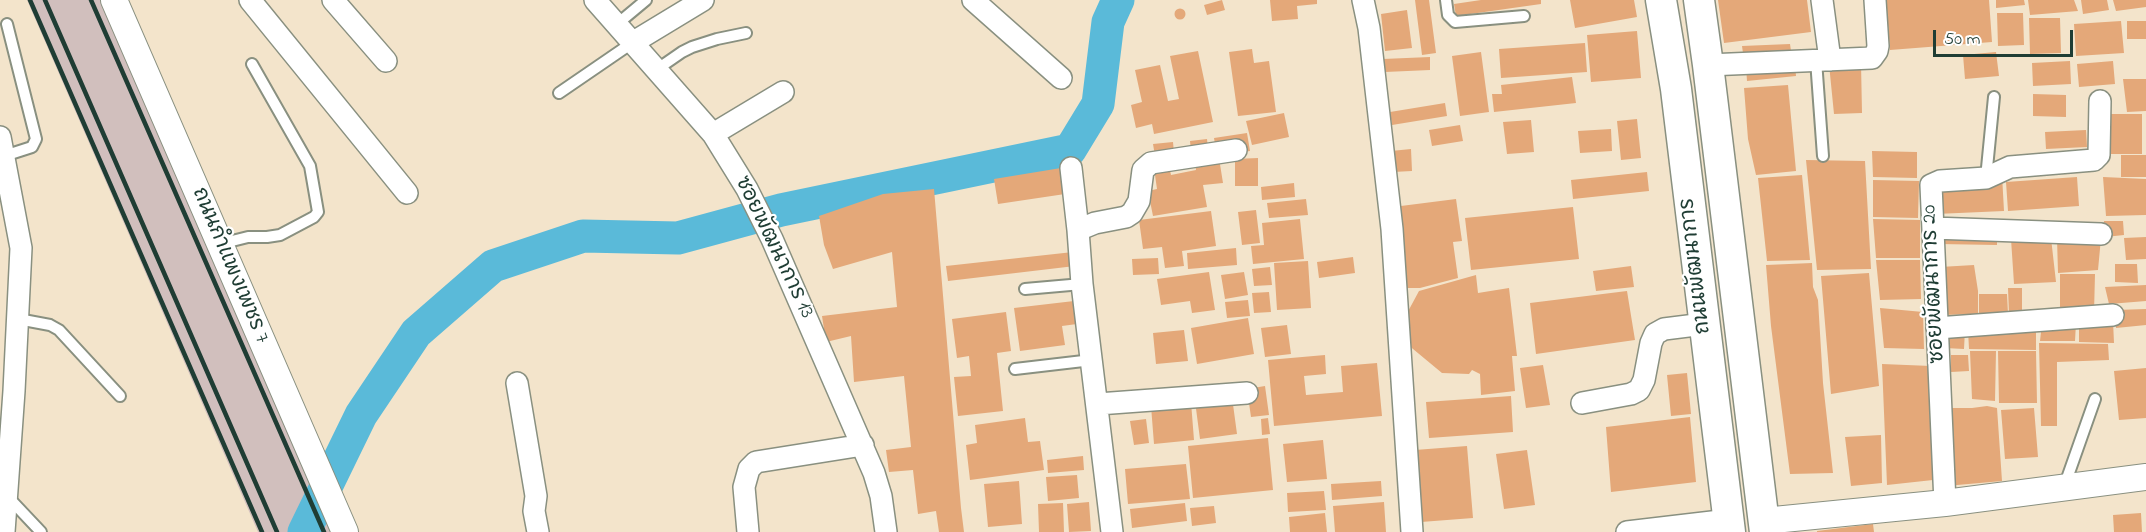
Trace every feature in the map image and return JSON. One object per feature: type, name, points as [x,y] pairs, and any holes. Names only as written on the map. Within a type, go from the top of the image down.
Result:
[{"type":"main road","name":"ถนนพัฒนาการ","points":[[1661,0],[1676,89],[1729,526]]},
{"type":"main road","name":"ถนนพัฒนาการ","points":[[1698,0],[1708,64],[1765,526]]},
{"type":"street","name":"ถนนกำแพงเพชร 7","points":[[114,0],[345,532]]},
{"type":"street","points":[[250,0],[406,193]]},
{"type":"street","points":[[333,0],[386,61]]},
{"type":"street","name":"ซอยพัฒนาการ 13","points":[[595,0],[713,134],[759,212],[863,445],[881,496],[886,532]]},
{"type":"street","points":[[632,43],[703,0]]},
{"type":"street","points":[[974,0],[1061,78]]},
{"type":"street","points":[[1363,0],[1369,27],[1392,229],[1412,532]]},
{"type":"street","points":[[1822,0],[1823,60]]},
{"type":"street","points":[[1708,64],[1867,59],[1875,55],[1878,46],[1875,0]]},
{"type":"street","points":[[713,134],[783,92]]},
{"type":"street","name":"ซอยพัฒนาการ 20","points":[[1945,503],[1932,183],[1986,178],[2010,167],[2094,160],[2098,157],[2100,101]]},
{"type":"street","points":[[2,146],[21,248],[4,532]]},
{"type":"street","points":[[1078,230],[1095,223],[1126,217],[1132,213],[1138,201],[1143,170],[1151,163],[1236,150]]},
{"type":"street","points":[[1071,168],[1082,284],[1112,532]]},
{"type":"street","points":[[1933,228],[2101,234]]},
{"type":"street","points":[[1937,328],[2113,315]]},
{"type":"street","points":[[1582,403],[1631,394],[1640,390],[1655,334],[1664,329],[1704,324]]},
{"type":"street","points":[[518,383],[536,496],[534,511],[538,532]]},
{"type":"street","points":[[1098,404],[1247,393]]},
{"type":"street","points":[[748,532],[744,487],[749,469],[756,462],[863,445]]},
{"type":"street","points":[[1765,526],[2146,477]]},
{"type":"street","points":[[1627,532],[1729,526]]},
{"type":"lane","points":[[616,25],[646,0]]},
{"type":"lane","points":[[1446,0],[1448,15],[1455,22],[1524,16]]},
{"type":"lane","points":[[2,146],[32,147],[36,139],[7,24]]},
{"type":"lane","points":[[656,70],[692,47],[746,33]]},
{"type":"lane","points":[[559,93],[632,43]]},
{"type":"lane","points":[[1823,60],[1823,156]]},
{"type":"lane","points":[[220,244],[248,237],[280,235],[314,217],[318,212],[310,165],[252,64]]},
{"type":"lane","points":[[1986,178],[1994,97]]},
{"type":"lane","points":[[1025,289],[1082,284]]},
{"type":"lane","points":[[18,319],[50,325],[59,330],[120,396]]},
{"type":"lane","points":[[1015,369],[1092,360]]},
{"type":"lane","points":[[2064,488],[2095,399]]},
{"type":"lane","points":[[7,495],[41,532]]},
{"type":"shaded area","points":[[27,0],[112,0],[342,532],[258,532]]},
{"type":"building","points":[[1222,0],[1225,10],[1207,15],[1204,5]]},
{"type":"building","points":[[1270,0],[1317,0],[1317,4],[1297,6],[1298,19],[1272,21]]},
{"type":"building","points":[[1415,0],[1429,0],[1436,53],[1422,55]]},
{"type":"building","points":[[1481,0],[1541,0],[1541,4],[1456,16],[1454,4]]},
{"type":"building","points":[[1570,0],[1634,0],[1637,17],[1575,28]]},
{"type":"building","points":[[1718,0],[1807,0],[1811,32],[1724,43]]},
{"type":"building","points":[[1886,0],[1989,0],[1992,42],[1890,50]]},
{"type":"building","points":[[1996,0],[2024,0],[2025,5],[1996,8]]},
{"type":"building","points":[[2028,0],[2074,0],[2078,11],[2030,15]]},
{"type":"building","points":[[2081,0],[2107,0],[2109,10],[2083,14]]},
{"type":"building","points":[[2113,0],[2146,0],[2146,7],[2116,11]]},
{"type":"building","points":[[1180,8],[1186,14],[1180,20],[1174,14]]},
{"type":"building","points":[[1407,10],[1412,48],[1385,51],[1381,14]]},
{"type":"building","points":[[1997,13],[2023,13],[2024,45],[1998,46]]},
{"type":"building","points":[[2029,18],[2060,18],[2061,53],[2030,54]]},
{"type":"building","points":[[2121,21],[2124,53],[2076,56],[2074,24]]},
{"type":"building","points":[[2127,21],[2146,21],[2146,39],[2127,39]]},
{"type":"building","points":[[1637,31],[1641,78],[1591,82],[1587,35]]},
{"type":"building","points":[[1585,43],[1587,72],[1501,78],[1499,49]]},
{"type":"building","points":[[1790,44],[1792,58],[1744,60],[1742,46]]},
{"type":"building","points":[[1252,49],[1254,63],[1269,61],[1276,112],[1238,116],[1229,52]]},
{"type":"building","points":[[1198,51],[1213,122],[1154,134],[1152,124],[1136,128],[1131,105],[1142,102],[1135,70],[1160,65],[1168,101],[1179,99],[1170,56]]},
{"type":"building","points":[[1481,52],[1489,112],[1460,116],[1452,56]]},
{"type":"building","points":[[1996,52],[1999,76],[1965,79],[1963,55]]},
{"type":"building","points":[[1430,57],[1430,70],[1385,72],[1383,59]]},
{"type":"building","points":[[2070,61],[2071,84],[2033,86],[2032,63]]},
{"type":"building","points":[[2113,61],[2115,84],[2079,87],[2077,64]]},
{"type":"building","points":[[1861,63],[1862,113],[1834,114],[1829,64]]},
{"type":"building","points":[[1795,64],[1796,76],[1747,81],[1746,67]]},
{"type":"building","points":[[1572,77],[1576,103],[1494,112],[1492,94],[1502,94],[1501,85]]},
{"type":"building","points":[[2123,79],[2146,79],[2146,111],[2127,112]]},
{"type":"building","points":[[1788,85],[1796,171],[1756,175],[1748,139],[1744,88]]},
{"type":"building","points":[[2033,94],[2066,95],[2066,117],[2033,116]]},
{"type":"building","points":[[1445,103],[1447,116],[1392,125],[1390,112]]},
{"type":"building","points":[[1284,113],[1289,137],[1252,145],[1246,121]]},
{"type":"building","points":[[2104,114],[2142,114],[2142,154],[2104,154]]},
{"type":"building","points":[[1637,119],[1641,158],[1621,160],[1617,121]]},
{"type":"building","points":[[1531,120],[1534,152],[1507,154],[1503,122]]},
{"type":"building","points":[[1460,125],[1463,141],[1432,146],[1429,130]]},
{"type":"building","points":[[1611,129],[1612,151],[1580,153],[1578,131]]},
{"type":"building","points":[[2086,130],[2087,147],[2046,149],[2045,132]]},
{"type":"building","points":[[1247,133],[1250,151],[1217,156],[1214,138]]},
{"type":"building","points":[[1207,139],[1208,149],[1191,151],[1190,141]]},
{"type":"building","points":[[1173,142],[1174,153],[1155,156],[1153,144]]},
{"type":"building","points":[[1411,149],[1412,171],[1393,172],[1391,151]]},
{"type":"building","points":[[1872,151],[1917,152],[1917,178],[1873,177]]},
{"type":"building","points":[[2121,155],[2146,155],[2146,177],[2121,177]]},
{"type":"building","points":[[1219,158],[1223,183],[1203,185],[1207,207],[1153,216],[1148,191],[1157,189],[1154,168],[1169,165],[1171,175],[1196,170],[1195,161]]},
{"type":"building","points":[[1258,158],[1258,186],[1235,186],[1235,159]]},
{"type":"building","points":[[1806,160],[1865,161],[1871,269],[1817,270]]},
{"type":"building","points":[[1061,168],[1065,194],[998,204],[994,179]]},
{"type":"building","points":[[1647,172],[1649,191],[1573,199],[1571,180]]},
{"type":"building","points":[[1802,175],[1810,260],[1767,261],[1758,178]]},
{"type":"building","points":[[2002,175],[2004,211],[1936,214],[1934,178]]},
{"type":"building","points":[[2077,177],[2079,206],[2008,211],[2006,182]]},
{"type":"building","points":[[2103,177],[2146,179],[2146,215],[2106,216]]},
{"type":"building","points":[[1873,180],[1919,181],[1918,218],[1873,217]]},
{"type":"building","points":[[1294,183],[1295,197],[1262,200],[1261,187]]},
{"type":"building","points":[[934,189],[964,532],[939,532],[936,511],[918,514],[913,470],[889,472],[886,450],[911,447],[904,376],[854,382],[851,336],[826,342],[822,316],[897,307],[892,252],[833,269],[824,245],[819,216],[883,194]]},
{"type":"building","points":[[1306,199],[1308,215],[1269,218],[1267,203]]},
{"type":"building","points":[[1456,199],[1462,241],[1453,242],[1458,278],[1420,288],[1402,288],[1393,207]]},
{"type":"building","points":[[1573,207],[1579,259],[1471,270],[1465,218]]},
{"type":"building","points":[[1256,210],[1260,243],[1242,245],[1238,212]]},
{"type":"building","points":[[1211,211],[1216,246],[1182,251],[1184,266],[1165,268],[1162,247],[1143,249],[1139,220]]},
{"type":"building","points":[[1300,219],[1304,259],[1253,264],[1251,246],[1264,245],[1262,223]]},
{"type":"building","points":[[1873,219],[1920,220],[1920,258],[1876,258]]},
{"type":"building","points":[[2104,221],[2123,221],[2124,235],[2105,237]]},
{"type":"building","points":[[1939,225],[1997,226],[1997,245],[1939,244]]},
{"type":"building","points":[[2146,237],[2146,259],[2126,260],[2124,238]]},
{"type":"building","points":[[2051,238],[2056,282],[2014,284],[2011,239]]},
{"type":"building","points":[[2057,238],[2101,238],[2098,270],[2058,273]]},
{"type":"building","points":[[1236,248],[1237,265],[1188,269],[1187,253]]},
{"type":"building","points":[[1073,252],[1075,266],[948,281],[946,266]]},
{"type":"building","points":[[1353,257],[1355,273],[1319,278],[1317,262]]},
{"type":"building","points":[[1158,258],[1159,274],[1133,275],[1132,259]]},
{"type":"building","points":[[1876,260],[1920,260],[1921,299],[1880,300]]},
{"type":"building","points":[[1308,261],[1311,308],[1277,310],[1274,263]]},
{"type":"building","points":[[1812,263],[1813,287],[1818,300],[1823,383],[1833,473],[1790,474],[1771,326],[1766,265]]},
{"type":"building","points":[[2115,264],[2137,264],[2138,283],[2115,282]]},
{"type":"building","points":[[1974,265],[1978,291],[1978,314],[1940,315],[1940,267]]},
{"type":"building","points":[[1631,266],[1634,287],[1596,291],[1593,271]]},
{"type":"building","points":[[1270,267],[1272,285],[1254,286],[1252,269]]},
{"type":"building","points":[[1209,272],[1215,310],[1192,313],[1190,301],[1161,305],[1157,279]]},
{"type":"building","points":[[1244,272],[1248,295],[1225,299],[1221,275]]},
{"type":"building","points":[[1869,273],[1879,386],[1831,394],[1821,276]]},
{"type":"building","points":[[2060,274],[2095,274],[2094,313],[2060,314]]},
{"type":"building","points":[[1476,275],[1478,293],[1509,288],[1517,356],[1512,356],[1515,391],[1481,395],[1480,374],[1472,370],[1469,374],[1442,373],[1407,344],[1405,317],[1419,291]]},
{"type":"building","points":[[2146,285],[2146,301],[2109,304],[2105,287]]},
{"type":"building","points":[[2008,288],[2022,288],[2022,314],[2009,314]]},
{"type":"building","points":[[1627,291],[1635,340],[1536,354],[1530,303]]},
{"type":"building","points":[[1269,292],[1271,312],[1254,313],[1252,293]]},
{"type":"building","points":[[1979,294],[2007,294],[2008,314],[1979,314]]},
{"type":"building","points":[[1248,300],[1250,316],[1227,318],[1225,302]]},
{"type":"building","points":[[1074,301],[1077,324],[1062,326],[1065,345],[1020,351],[1014,308]]},
{"type":"building","points":[[1880,308],[1923,312],[1924,349],[1884,348]]},
{"type":"building","points":[[2146,309],[2146,325],[2116,328],[2116,310]]},
{"type":"building","points":[[1006,312],[1011,351],[997,353],[1003,411],[958,416],[954,377],[971,376],[969,356],[957,358],[952,319]]},
{"type":"building","points":[[1248,318],[1254,354],[1197,364],[1191,328]]},
{"type":"building","points":[[2079,321],[2113,321],[2114,343],[2079,342]]},
{"type":"building","points":[[2042,323],[2076,323],[2075,341],[2040,341]]},
{"type":"building","points":[[1287,325],[1291,354],[1265,357],[1261,328]]},
{"type":"building","points":[[1184,330],[1188,361],[1156,364],[1153,333]]},
{"type":"building","points":[[1944,330],[1965,330],[1964,349],[1945,348]]},
{"type":"building","points":[[1968,330],[2036,330],[2036,350],[1969,349]]},
{"type":"building","points":[[2039,343],[2108,344],[2109,360],[2057,362],[2057,426],[2041,426]]},
{"type":"building","points":[[1970,351],[1996,351],[1995,401],[1972,399]]},
{"type":"building","points":[[1998,351],[2036,351],[2037,403],[1999,403]]},
{"type":"building","points":[[1325,355],[1326,374],[1304,376],[1306,395],[1343,392],[1341,366],[1377,363],[1382,416],[1274,426],[1268,360]]},
{"type":"building","points":[[1951,355],[1968,355],[1969,371],[1951,372]]},
{"type":"building","points":[[1882,364],[1931,366],[1933,480],[1887,485]]},
{"type":"building","points":[[1543,365],[1550,405],[1526,408],[1520,368]]},
{"type":"building","points":[[2146,368],[2146,418],[2119,420],[2114,371]]},
{"type":"building","points":[[1687,373],[1691,414],[1671,416],[1667,375]]},
{"type":"building","points":[[1265,386],[1269,415],[1251,417],[1247,389]]},
{"type":"building","points":[[1511,396],[1513,432],[1429,438],[1426,402]]},
{"type":"building","points":[[1232,397],[1237,434],[1200,439],[1195,401]]},
{"type":"building","points":[[1191,402],[1194,440],[1154,444],[1151,406]]},
{"type":"building","points":[[1987,406],[1997,408],[2002,481],[1946,486],[1943,408]]},
{"type":"building","points":[[2034,408],[2038,457],[2005,459],[2001,410]]},
{"type":"building","points":[[1690,417],[1696,482],[1611,492],[1606,427]]},
{"type":"building","points":[[1025,418],[1028,442],[1040,441],[1044,470],[970,480],[966,445],[977,443],[975,425]]},
{"type":"building","points":[[1268,418],[1270,434],[1262,435],[1261,419]]},
{"type":"building","points":[[1146,419],[1149,443],[1134,445],[1130,421]]},
{"type":"building","points":[[1881,435],[1882,483],[1851,486],[1845,437]]},
{"type":"building","points":[[1268,438],[1273,490],[1193,498],[1188,446]]},
{"type":"building","points":[[1323,440],[1327,479],[1287,482],[1283,444]]},
{"type":"building","points":[[1467,446],[1473,518],[1421,522],[1415,450]]},
{"type":"building","points":[[1527,450],[1535,505],[1504,509],[1496,454]]},
{"type":"building","points":[[1083,456],[1084,470],[1048,473],[1047,460]]},
{"type":"building","points":[[1186,464],[1190,499],[1128,504],[1125,469]]},
{"type":"building","points":[[1077,475],[1079,498],[1048,501],[1046,477]]},
{"type":"building","points":[[1019,481],[1022,524],[988,527],[984,484]]},
{"type":"building","points":[[1381,481],[1382,496],[1332,500],[1331,484]]},
{"type":"building","points":[[1324,491],[1326,510],[1288,512],[1287,493]]},
{"type":"building","points":[[1089,502],[1091,531],[1069,532],[1067,504]]},
{"type":"building","points":[[1384,502],[1386,532],[1335,532],[1333,506]]},
{"type":"building","points":[[1063,503],[1064,532],[1039,532],[1038,504]]},
{"type":"building","points":[[1185,503],[1187,521],[1132,528],[1130,509]]},
{"type":"building","points":[[1214,506],[1216,523],[1192,526],[1190,508]]},
{"type":"building","points":[[1325,513],[1327,532],[1290,532],[1289,517]]},
{"type":"building","points":[[2141,513],[2142,532],[2114,532],[2113,515]]},
{"type":"building","points":[[1873,524],[1874,532],[1817,532],[1817,531]]},
{"type":"waterway","points":[[304,532],[361,415],[416,333],[493,266],[583,236],[678,238],[781,210],[1070,150],[1098,104],[1108,22],[1118,0]]},
{"type":"railway","points":[[30,0],[262,532]]},
{"type":"railway","points":[[45,0],[277,532]]},
{"type":"railway","points":[[91,0],[324,532]]}]
